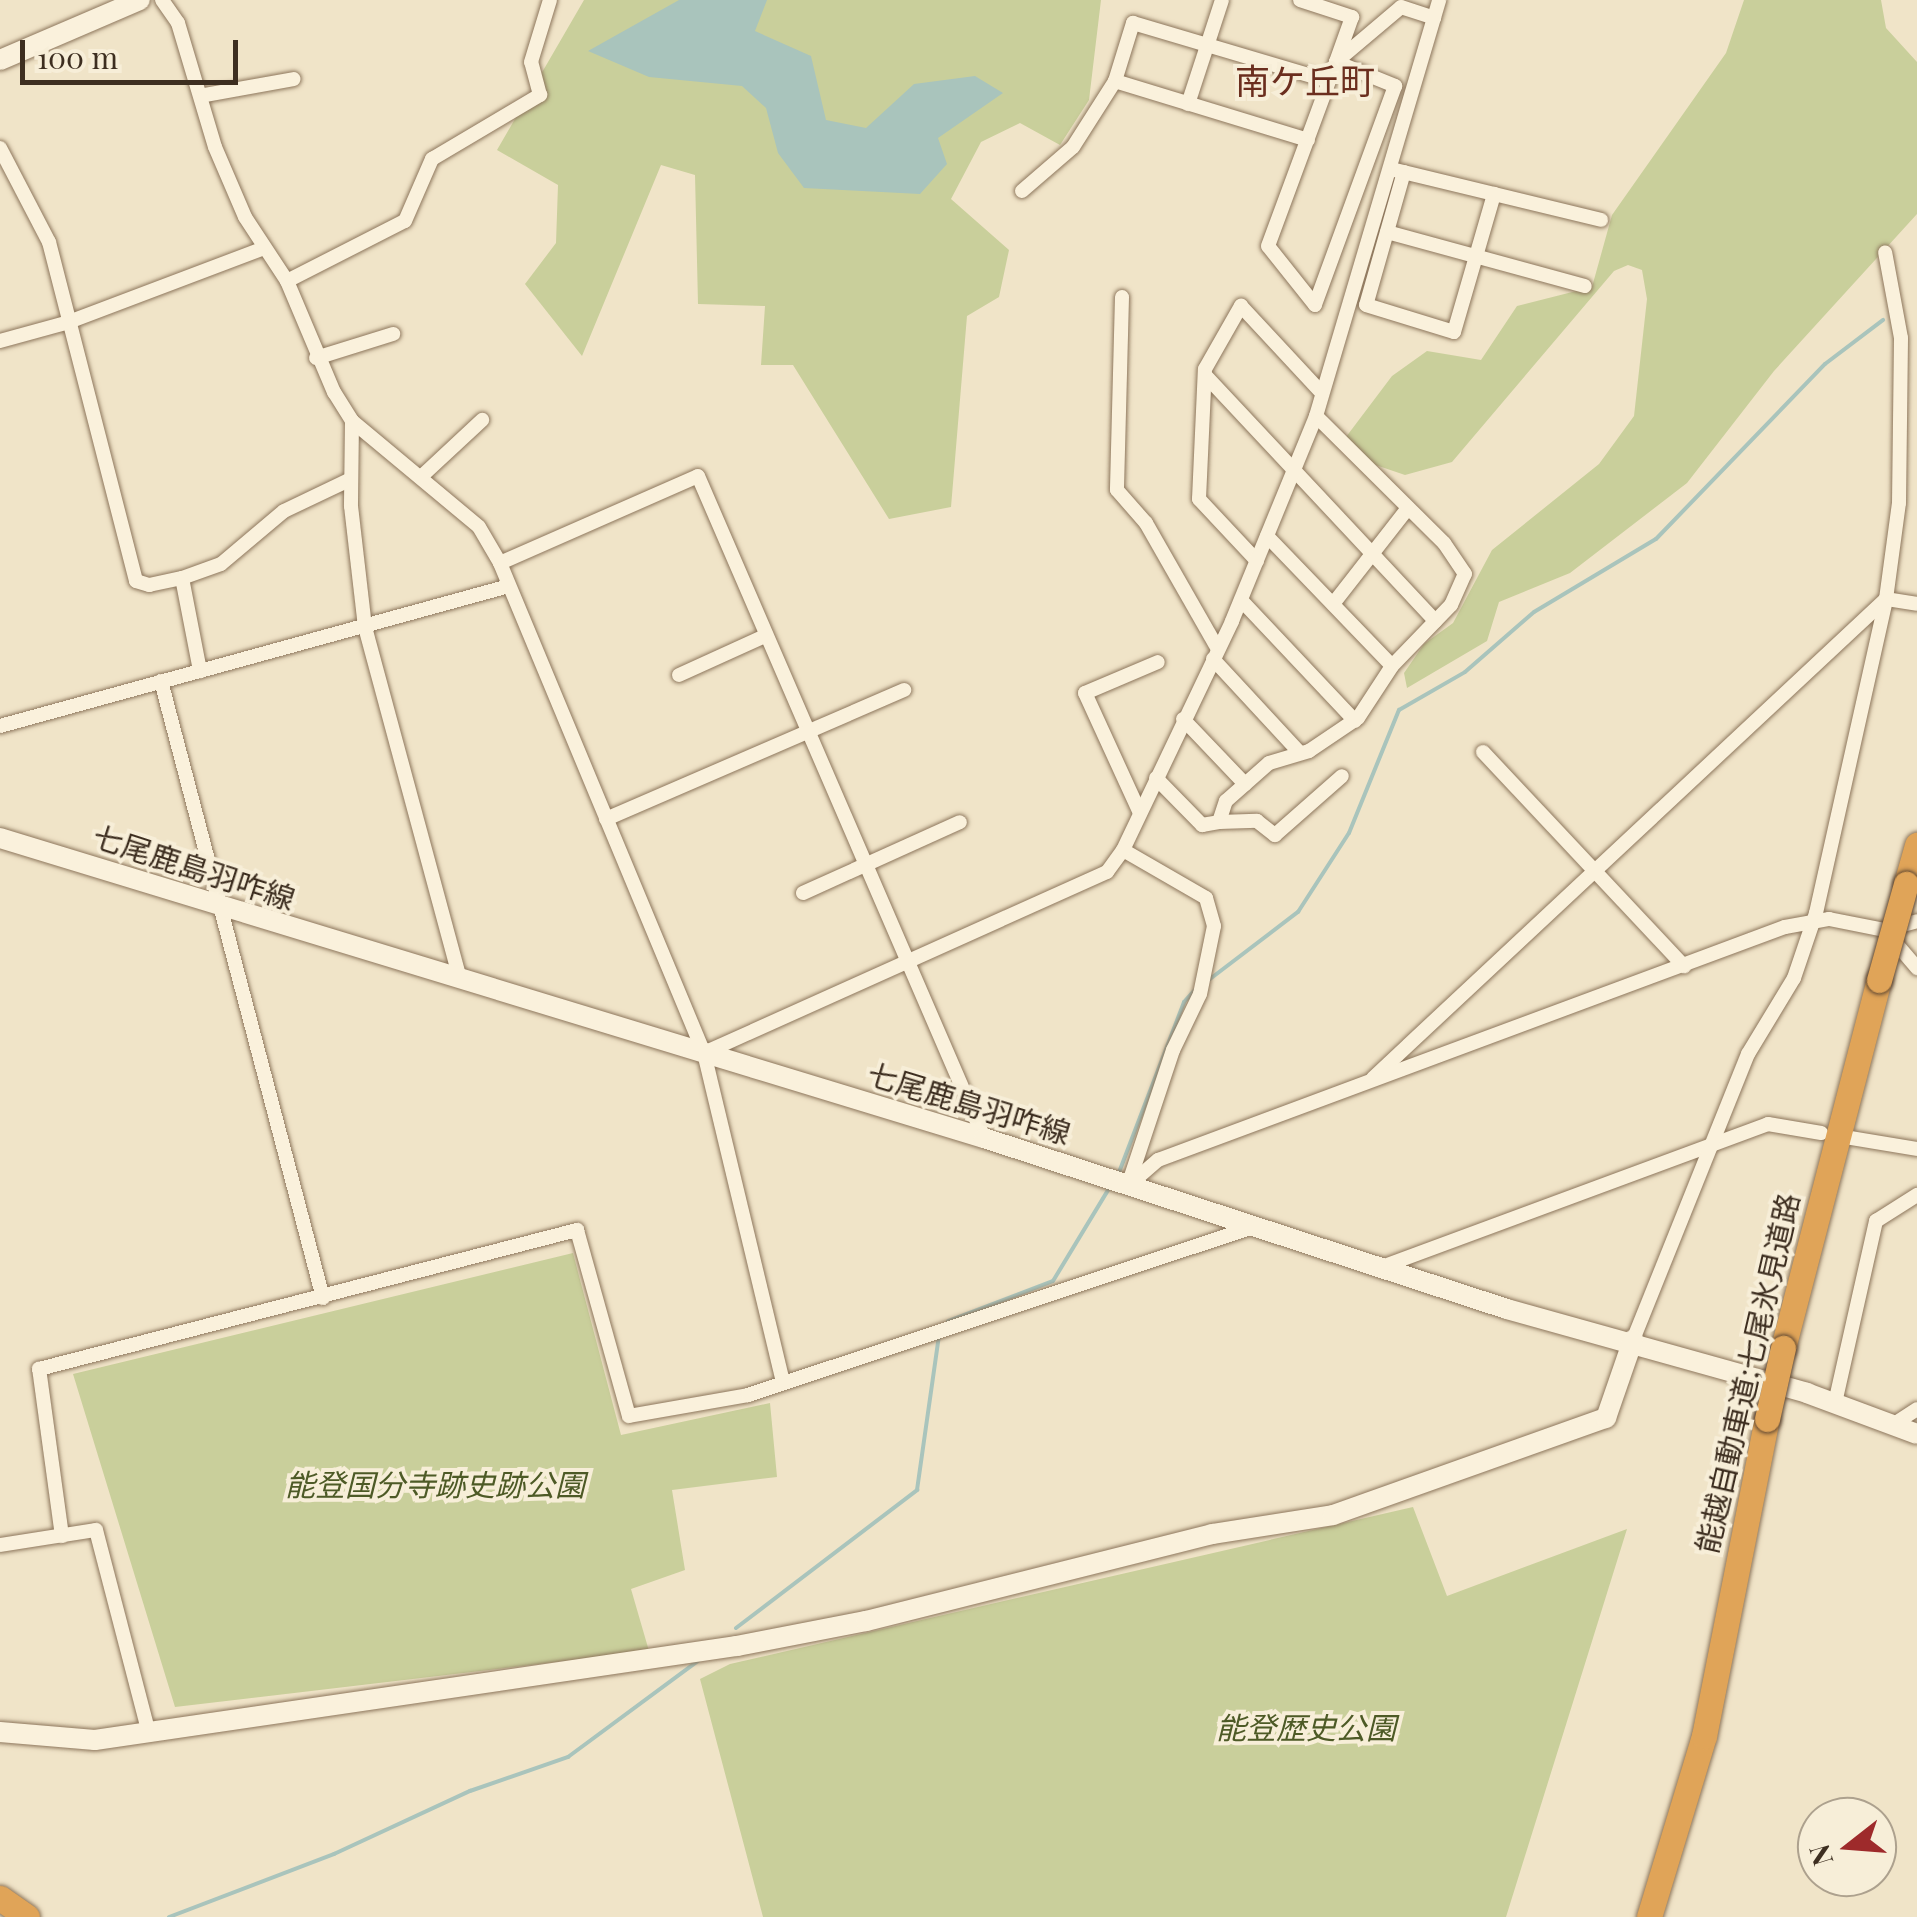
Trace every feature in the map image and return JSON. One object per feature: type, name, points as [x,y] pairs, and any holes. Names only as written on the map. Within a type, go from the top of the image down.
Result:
[{"type":"highway","name":"能越自動車道;七尾氷見道路","points":[[1649,1917],[1704,1736],[1783,1348],[1917,845]]},
{"type":"highway","points":[[0,1898],[28,1917]]},
{"type":"main road","points":[[0,60],[140,0]]},
{"type":"main road","name":"七尾鹿島羽咋線","points":[[0,838],[221,910],[984,1138],[1506,1309],[1634,1340],[1836,1403],[1917,1434]]},
{"type":"main road","points":[[0,1732],[58,1742],[149,1734],[822,1631],[1212,1534],[1333,1516],[1606,1418],[1634,1340]]},
{"type":"street","points":[[162,0],[178,22],[204,95],[215,147],[264,248],[287,281],[316,358],[352,421],[424,475],[479,527],[500,563],[704,1053],[783,1381]]},
{"type":"street","points":[[287,281],[405,221],[432,159],[540,96],[532,62],[550,0]]},
{"type":"street","points":[[1188,104],[1222,0]]},
{"type":"street","points":[[1300,0],[1378,26]]},
{"type":"street","points":[[1439,0],[1397,171],[1387,232],[1366,305],[1454,332],[1494,194]]},
{"type":"street","points":[[1336,62],[1400,7],[1434,18]]},
{"type":"street","points":[[1336,62],[1394,86],[1315,305],[1268,246],[1352,17]]},
{"type":"street","points":[[1022,191],[1073,147],[1115,81],[1133,22],[1329,81]]},
{"type":"street","points":[[204,95],[294,79]]},
{"type":"street","points":[[1115,81],[1308,140]]},
{"type":"street","points":[[0,148],[49,242],[66,323],[136,580],[149,586],[221,564],[284,512],[351,479]]},
{"type":"street","points":[[1397,171],[1601,220]]},
{"type":"street","points":[[704,1053],[902,960],[1107,872],[1123,850],[1241,600],[1316,416],[1319,390],[1397,171]]},
{"type":"street","points":[[1387,232],[1585,286]]},
{"type":"street","points":[[0,341],[66,323],[264,248]]},
{"type":"street","points":[[1634,1340],[1748,1054],[1794,978],[1813,922],[1886,599],[1909,403],[1886,252]]},
{"type":"street","points":[[1122,297],[1116,490],[1146,523],[1215,654],[1300,754]]},
{"type":"street","points":[[1257,561],[1199,500],[1205,375],[1242,306],[1319,390]]},
{"type":"street","points":[[316,358],[393,334]]},
{"type":"street","points":[[1205,375],[1435,621]]},
{"type":"street","points":[[1218,822],[1226,801],[1269,763],[1300,754],[1355,720],[1392,666],[1435,621],[1465,574],[1408,508],[1316,416]]},
{"type":"street","points":[[424,475],[482,420]]},
{"type":"street","points":[[352,421],[351,479],[365,627],[460,979]]},
{"type":"street","points":[[500,563],[698,476],[902,960],[984,1138]]},
{"type":"street","points":[[1332,604],[1408,508]]},
{"type":"street","points":[[1267,536],[1392,666]]},
{"type":"street","points":[[182,578],[200,671]]},
{"type":"street","points":[[0,726],[509,586]]},
{"type":"street","points":[[1886,599],[1917,604]]},
{"type":"street","points":[[1369,1082],[1886,599]]},
{"type":"street","points":[[1241,600],[1355,720]]},
{"type":"street","points":[[678,675],[765,636]]},
{"type":"street","points":[[1140,813],[1085,694],[1158,662]]},
{"type":"street","points":[[161,681],[323,1298]]},
{"type":"street","points":[[606,819],[904,690]]},
{"type":"street","points":[[1184,719],[1245,784]]},
{"type":"street","points":[[1482,752],[1684,966]]},
{"type":"street","points":[[1156,778],[1202,825],[1257,821],[1275,835],[1342,776]]},
{"type":"street","points":[[803,893],[960,822]]},
{"type":"street","points":[[1119,1183],[1200,994],[1214,926],[1206,898],[1123,850]]},
{"type":"street","points":[[1119,1183],[1158,1160],[1813,922],[1884,930],[1917,921]]},
{"type":"street","points":[[1884,930],[1917,968]]},
{"type":"street","points":[[1379,1268],[1768,1124],[1821,1133]]},
{"type":"street","points":[[1851,1138],[1917,1149]]},
{"type":"street","points":[[1836,1403],[1876,1221],[1917,1195]]},
{"type":"street","points":[[62,1536],[39,1368],[576,1230],[628,1416],[748,1395],[1253,1227]]},
{"type":"street","points":[[1894,1424],[1917,1409]]},
{"type":"street","points":[[0,1545],[96,1530],[149,1734]]},
{"type":"green space","points":[[584,0],[1101,0],[1089,100],[1060,145],[1020,123],[981,142],[951,199],[1009,250],[999,297],[967,316],[951,507],[889,519],[793,365],[761,365],[765,306],[698,304],[695,175],[661,165],[582,356],[525,284],[556,243],[558,185],[497,150]]},
{"type":"green space","points":[[1744,0],[1881,0],[1886,28],[1917,62],[1917,214],[1774,371],[1687,483],[1570,573],[1499,602],[1487,641],[1407,688],[1404,673],[1424,644],[1453,623],[1492,550],[1599,464],[1634,416],[1647,299],[1642,270],[1628,265],[1614,271],[1452,462],[1405,475],[1358,459],[1346,437],[1392,376],[1427,351],[1481,360],[1517,306],[1592,287],[1612,215],[1726,53]]},
{"type":"green space","name":"能登国分寺跡史跡公園","points":[[573,1253],[621,1435],[770,1403],[777,1477],[672,1490],[685,1570],[631,1589],[649,1651],[175,1707],[73,1374]]},
{"type":"green space","name":"能登歴史公園","points":[[1413,1507],[1447,1596],[1627,1529],[1506,1917],[763,1917],[700,1679],[730,1664]]},
{"type":"water","points":[[679,0],[767,0],[755,31],[811,56],[826,120],[866,128],[914,84],[975,76],[1003,93],[938,138],[947,164],[920,194],[804,188],[778,153],[766,108],[742,86],[649,77],[588,51]]},
{"type":"waterway","points":[[1206,982],[1298,912],[1349,833],[1399,710],[1465,672],[1534,612],[1656,539],[1825,364],[1883,320]]},
{"type":"waterway","points":[[1118,1175],[1184,1002],[1194,991]]},
{"type":"waterway","points":[[948,1321],[1053,1281],[1110,1187]]},
{"type":"waterway","points":[[736,1628],[917,1490],[939,1335]]},
{"type":"waterway","points":[[169,1917],[334,1854],[470,1791],[568,1757],[699,1660]]},
{"type":"district","name":"南ケ丘町","points":[[1305,80]]}]
